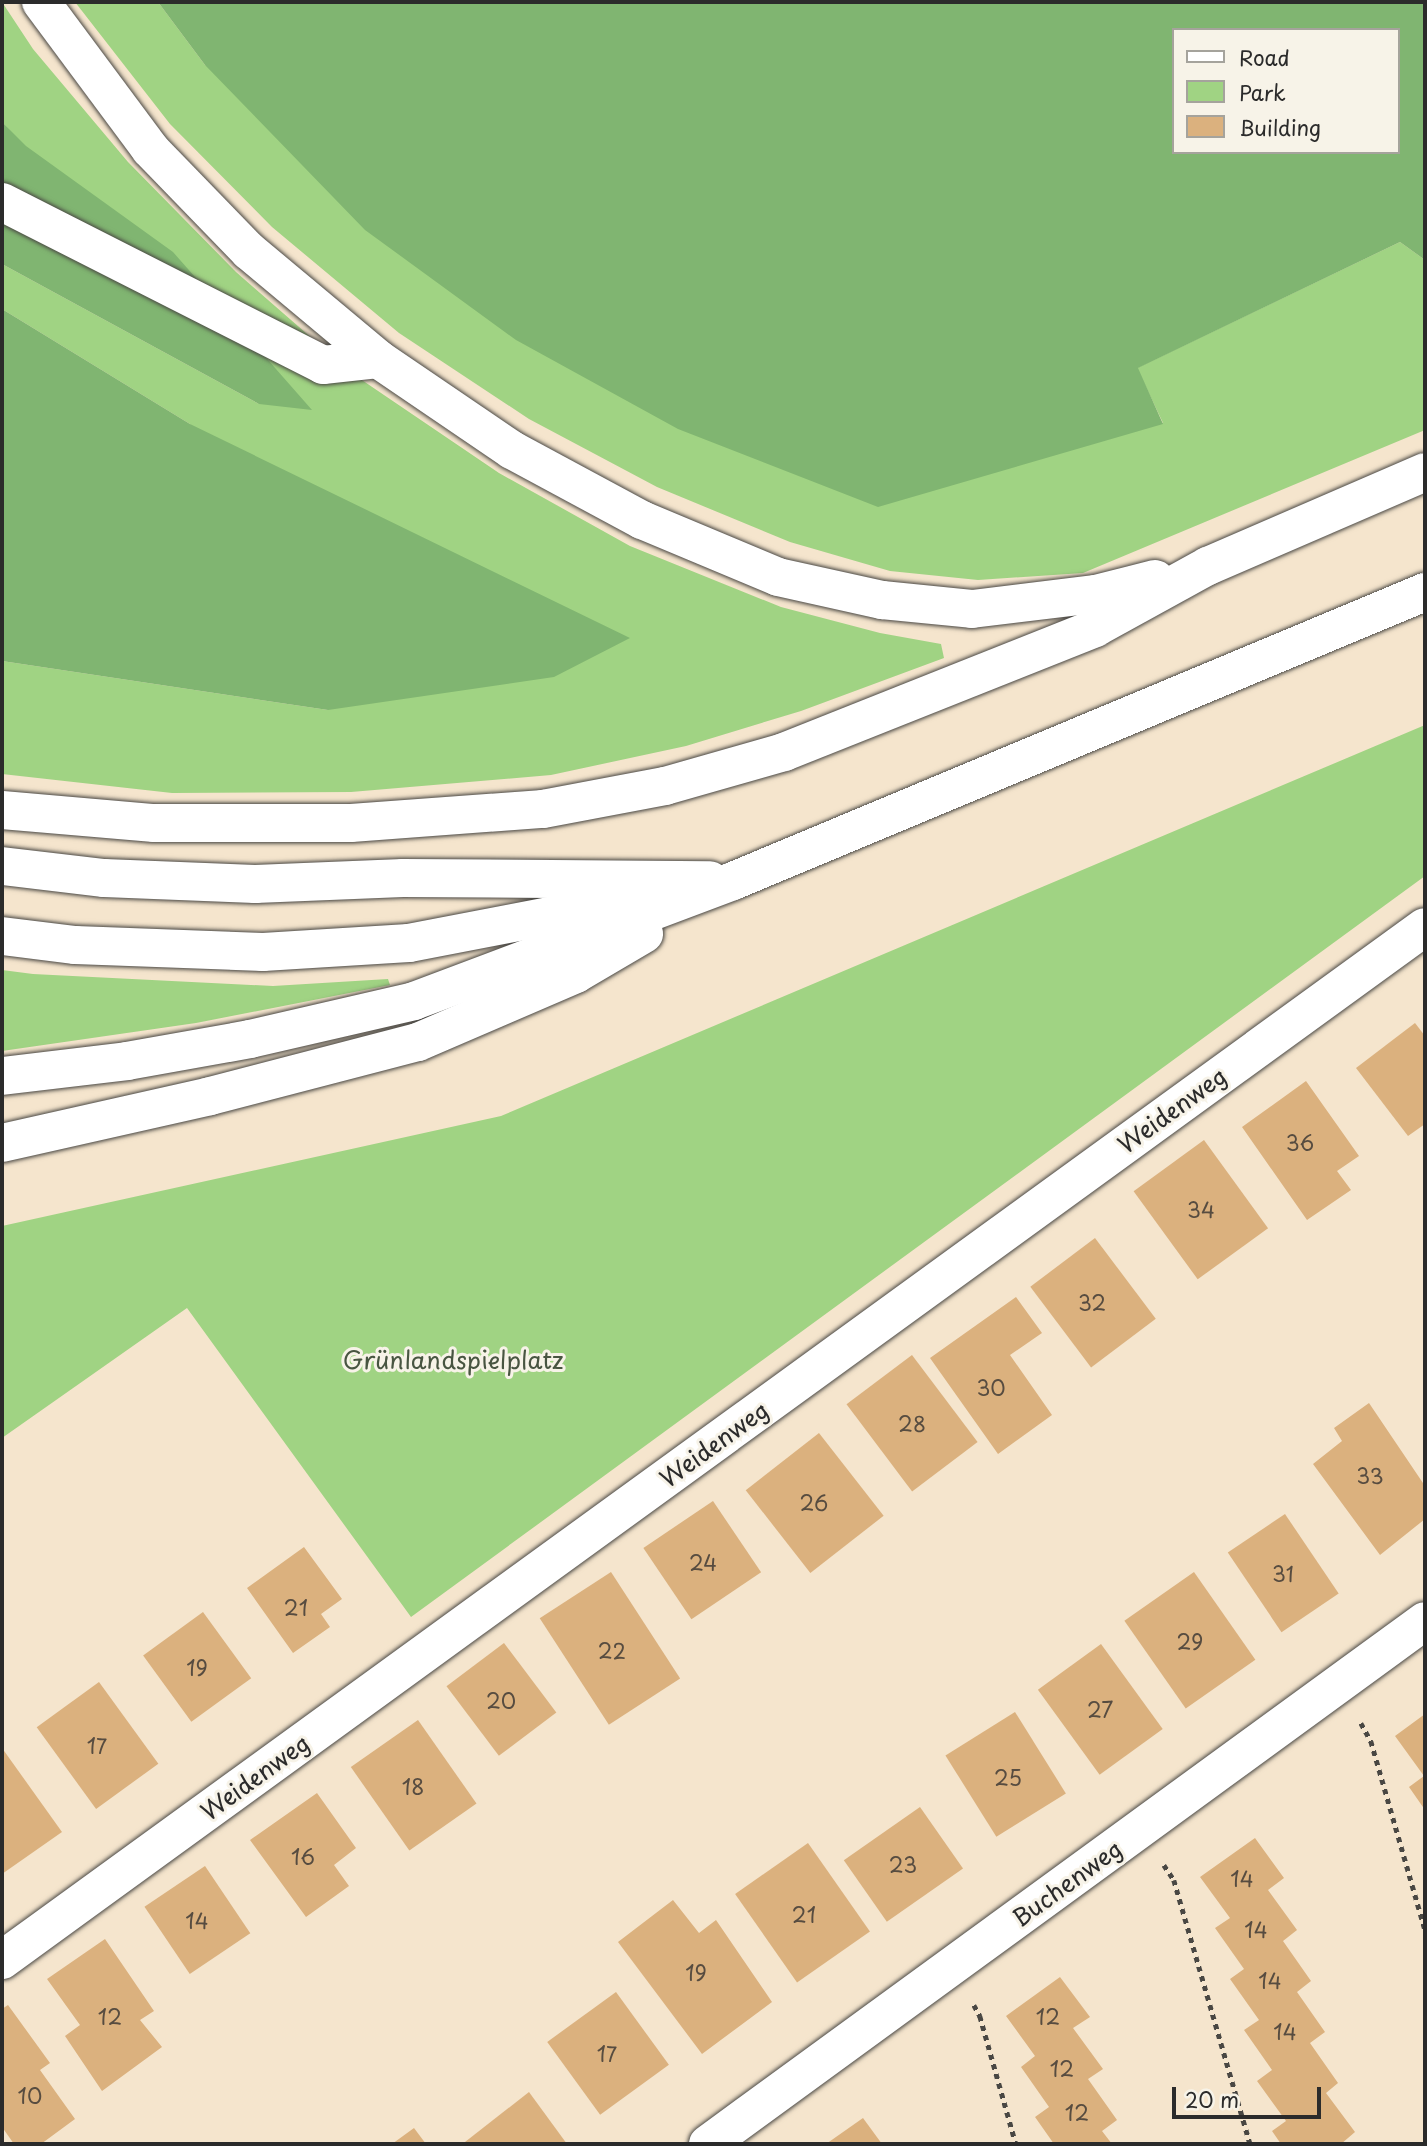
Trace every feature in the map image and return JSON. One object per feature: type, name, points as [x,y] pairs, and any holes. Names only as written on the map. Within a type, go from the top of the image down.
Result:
[{"type":"main road","points":[[41,2],[150,149],[249,251],[378,359],[512,450],[642,520],[778,577],[882,600],[972,609],[1096,594],[1208,566]]},
{"type":"main road","points":[[2,202],[324,365],[378,359]]},
{"type":"main road","points":[[2,810],[154,823],[351,823],[543,809],[666,786],[784,752],[1095,628],[1208,566],[1425,472]]},
{"type":"main road","points":[[2,1076],[127,1061],[250,1039],[414,1001],[733,881],[1425,592]]},
{"type":"main road","points":[[2,866],[104,878],[255,884],[403,878],[733,881]]},
{"type":"main road","points":[[2,936],[75,945],[263,952],[409,943],[733,881]]},
{"type":"main road","points":[[2,1143],[210,1096],[418,1042],[576,974],[733,881]]},
{"type":"main road","name":"Weidenweg","points":[[2,1960],[1425,927]]},
{"type":"main road","name":"Buchenweg","points":[[708,2144],[1425,1621]]},
{"type":"path","points":[[1339,1684],[1371,1741],[1425,1929]]},
{"type":"path","points":[[1141,1829],[1174,1880],[1250,2144]]},
{"type":"path","points":[[951,1967],[980,2016],[1016,2144]]},
{"type":"green space","points":[[2,2],[33,49],[128,162],[236,272],[353,374],[499,473],[630,546],[781,607],[880,633],[941,644],[944,658],[801,711],[686,746],[551,775],[351,792],[172,793],[2,774],[2,661],[328,710],[190,424],[2,309],[2,264],[259,404],[2,122]]},
{"type":"green space","points":[[75,2],[158,2],[205,65],[1163,423],[1137,368],[1400,242],[1425,260],[1425,430],[1083,573],[978,580],[890,571],[790,542],[657,487],[529,419],[399,333],[272,227],[170,124]]},
{"type":"green space","points":[[158,2],[1425,2],[1425,260],[1400,242],[1138,368],[1163,424],[878,507],[678,429],[516,340],[365,230],[205,65]]},
{"type":"green space","points":[[2,122],[26,146],[173,252],[312,410],[259,404],[2,264]]},
{"type":"green space","points":[[2,309],[190,424],[630,638],[554,677],[328,710],[2,661]]},
{"type":"green space","name":"Grünlandspielplatz","points":[[1425,725],[1425,876],[411,1617],[187,1308],[2,1438],[2,1226],[501,1116]]},
{"type":"green space","points":[[2,970],[33,974],[273,986],[388,979],[390,985],[196,1023],[2,1051]]},
{"type":"building","points":[[1415,1023],[1425,1036],[1425,1124],[1408,1136],[1356,1068]]},
{"type":"building","points":[[1306,1081],[1359,1156],[1337,1171],[1351,1190],[1307,1220],[1242,1127]]},
{"type":"building","points":[[1204,1140],[1268,1228],[1198,1279],[1134,1191]]},
{"type":"building","points":[[1095,1238],[1156,1319],[1091,1367],[1030,1287]]},
{"type":"building","points":[[1016,1297],[1042,1333],[1010,1355],[1052,1415],[998,1454],[930,1358]]},
{"type":"building","points":[[912,1355],[978,1442],[912,1491],[847,1404]]},
{"type":"building","points":[[1369,1403],[1425,1486],[1425,1519],[1380,1555],[1313,1464],[1342,1441],[1334,1428]]},
{"type":"building","points":[[819,1433],[884,1516],[810,1573],[746,1490]]},
{"type":"building","points":[[713,1501],[761,1572],[691,1619],[643,1548]]},
{"type":"building","points":[[1285,1514],[1339,1594],[1281,1632],[1228,1553]]},
{"type":"building","points":[[304,1547],[342,1599],[321,1614],[330,1627],[293,1653],[247,1588]]},
{"type":"building","points":[[611,1572],[680,1679],[609,1725],[540,1618]]},
{"type":"building","points":[[1194,1572],[1255,1660],[1186,1708],[1124,1621]]},
{"type":"building","points":[[203,1612],[251,1678],[191,1722],[143,1655]]},
{"type":"building","points":[[504,1643],[556,1712],[499,1756],[446,1686]]},
{"type":"building","points":[[1101,1644],[1163,1729],[1100,1775],[1038,1690]]},
{"type":"building","points":[[99,1682],[158,1764],[96,1809],[37,1727]]},
{"type":"building","points":[[1015,1712],[1066,1793],[996,1837],[945,1755]]},
{"type":"building","points":[[1425,1714],[1425,1810],[1409,1787],[1424,1776],[1395,1736]]},
{"type":"building","points":[[418,1720],[477,1804],[409,1851],[351,1767]]},
{"type":"building","points":[[2,1748],[62,1832],[2,1874]]},
{"type":"building","points":[[317,1793],[356,1848],[334,1865],[349,1886],[306,1917],[250,1840]]},
{"type":"building","points":[[920,1807],[963,1868],[887,1922],[844,1860]]},
{"type":"building","points":[[1255,1838],[1284,1878],[1268,1890],[1297,1930],[1283,1941],[1311,1981],[1297,1992],[1325,2032],[1310,2043],[1338,2083],[1326,2093],[1355,2132],[1341,2144],[1281,2144],[1272,2131],[1286,2121],[1257,2081],[1272,2070],[1244,2030],[1259,2020],[1230,1979],[1244,1969],[1215,1928],[1230,1918],[1200,1877]]},
{"type":"building","points":[[808,1843],[870,1931],[797,1983],[735,1894]]},
{"type":"building","points":[[205,1866],[250,1933],[190,1974],[144,1907]]},
{"type":"building","points":[[673,1900],[699,1933],[716,1920],[772,2002],[702,2054],[618,1942]]},
{"type":"building","points":[[105,1939],[154,2011],[140,2020],[162,2047],[102,2091],[65,2036],[80,2025],[47,1979]]},
{"type":"building","points":[[1060,1977],[1090,2017],[1073,2028],[1103,2069],[1088,2079],[1117,2120],[1102,2131],[1112,2144],[1054,2144],[1035,2117],[1049,2107],[1021,2067],[1035,2056],[1006,2016]]},
{"type":"building","points":[[616,1992],[669,2065],[600,2115],[547,2042]]},
{"type":"building","points":[[8,2005],[50,2063],[40,2070],[75,2119],[41,2144],[14,2144],[2,2127],[2,2009]]},
{"type":"building","points":[[529,2092],[567,2144],[466,2144],[465,2142]]},
{"type":"building","points":[[863,2118],[882,2144],[826,2144]]},
{"type":"building","points":[[414,2128],[426,2144],[392,2144]]}]
